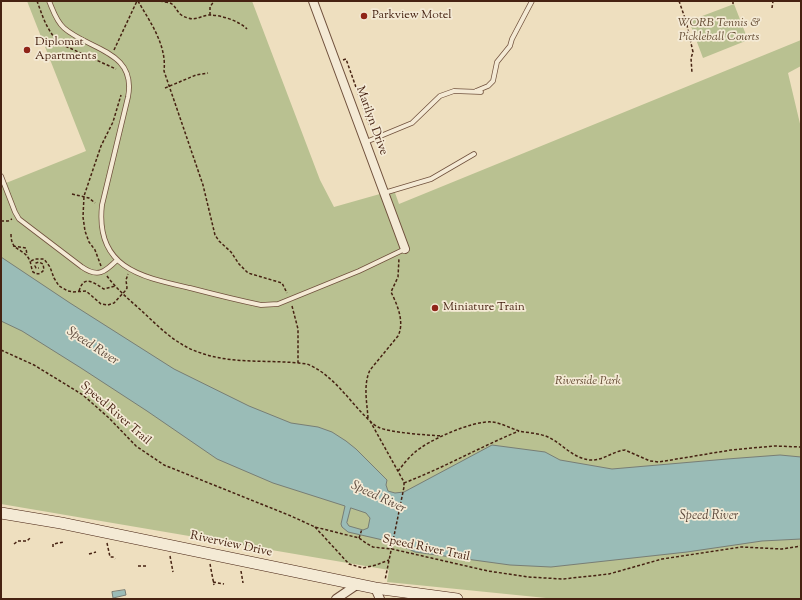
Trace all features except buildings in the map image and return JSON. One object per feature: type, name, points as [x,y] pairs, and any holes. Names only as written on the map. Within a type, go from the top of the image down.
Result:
[{"type":"street","name":"Marilyn Drive","points":[[313,1],[405,249]]},
{"type":"street","name":"Riverview Drive","points":[[1,512],[358,584],[379,592],[457,599]]},
{"type":"street","points":[[336,599],[358,584]]},
{"type":"lane","points":[[49,1],[58,20],[65,28],[111,54],[123,65],[130,85],[100,215],[102,232],[108,247],[117,260],[130,270],[154,280],[261,305],[278,304],[359,271],[405,249]]},
{"type":"lane","points":[[470,93],[488,86],[493,81],[497,62],[510,46],[512,39],[532,1]]},
{"type":"lane","points":[[366,142],[412,123],[440,96],[454,91],[470,93],[481,92]]},
{"type":"lane","points":[[384,194],[431,179],[474,154]]},
{"type":"lane","points":[[1,176],[19,219],[87,270],[96,273],[104,271],[117,260]]},
{"type":"path","points":[[37,1],[50,31],[58,41],[63,45],[118,70]]},
{"type":"path","points":[[111,54],[137,1]]},
{"type":"path","points":[[137,1],[159,36],[164,61],[164,71],[203,185],[215,235],[248,273],[282,283],[295,314],[298,329],[298,363]]},
{"type":"path","points":[[160,1],[172,4],[180,14],[186,18],[193,20],[210,15],[229,19],[243,25],[248,29]]},
{"type":"path","points":[[210,15],[210,7],[214,1]]},
{"type":"path","points":[[679,1],[686,21],[693,52],[691,58],[692,73]]},
{"type":"path","points":[[772,8],[773,1]]},
{"type":"path","points":[[686,21],[690,20]]},
{"type":"path","points":[[336,63],[346,59],[370,124],[360,128]]},
{"type":"path","points":[[165,88],[196,75],[208,73]]},
{"type":"path","points":[[122,91],[113,122],[101,146],[84,196],[83,217],[85,232],[89,242],[95,250],[104,271],[115,286],[173,339],[200,353],[233,359],[307,364],[319,369],[368,419],[378,427],[392,431],[442,436]]},
{"type":"path","points":[[72,194],[84,196],[95,203],[102,205]]},
{"type":"path","points":[[1,221],[8,221],[12,219]]},
{"type":"path","points":[[11,234],[11,239],[14,246],[31,261],[32,272],[40,274],[44,270],[43,264],[39,262],[35,266],[36,268],[39,268]]},
{"type":"path","points":[[14,246],[26,248],[27,256]]},
{"type":"path","points":[[379,592],[392,549],[404,483],[368,419],[366,384],[367,376],[370,370],[398,336],[400,331],[401,322],[399,313],[391,292],[398,277],[399,256],[405,249]]},
{"type":"path","points":[[31,261],[35,259],[44,259],[50,267],[59,286],[68,291],[86,292],[101,304],[108,305],[114,303],[127,288],[126,280],[130,270]]},
{"type":"path","points":[[79,291],[81,284],[89,281],[94,282],[104,289],[115,286]]},
{"type":"path","name":"Speed River Trail","points":[[1,350],[34,365],[83,395],[109,418],[136,446],[164,465],[315,527],[359,538],[374,547],[392,549],[488,571],[528,577],[563,578],[609,574],[662,559],[741,548],[782,549],[801,546]]},
{"type":"path","points":[[398,471],[414,453],[427,443],[477,423],[493,422],[520,431],[543,435],[550,438],[572,454],[591,460],[625,450],[650,461],[658,462],[738,449],[774,446],[801,447]]},
{"type":"path","points":[[404,483],[430,473],[488,444],[520,431]]},
{"type":"path","points":[[315,527],[349,564],[362,568],[389,560]]},
{"type":"path","points":[[359,538],[362,529]]},
{"type":"path","points":[[14,544],[18,541],[27,541],[30,538]]},
{"type":"path","points":[[53,547],[53,544],[55,543],[64,542]]},
{"type":"path","points":[[107,542],[110,557],[116,559]]},
{"type":"path","points":[[89,554],[96,552]]},
{"type":"path","points":[[170,556],[173,572]]},
{"type":"path","points":[[210,564],[214,586]]},
{"type":"path","points":[[138,566],[148,566]]},
{"type":"path","points":[[241,570],[243,583]]},
{"type":"path","points":[[213,582],[224,584]]},
{"type":"green space","name":"Riverside Park","points":[[27,1],[252,1],[320,180],[334,207],[394,190],[399,204],[801,40],[801,66],[788,73],[801,128],[801,599],[556,599],[387,582],[389,570],[1,504],[1,185],[86,151]]},
{"type":"green space","name":"WORB Tennis & Pickleball Courts","points":[[734,4],[748,40],[703,58],[689,21]]},
{"type":"water","name":"Speed River","points":[[1,257],[174,369],[249,406],[291,423],[318,427],[332,432],[356,449],[387,480],[386,485],[388,491],[395,493],[404,492],[492,445],[545,452],[560,460],[612,469],[780,455],[801,457],[801,539],[762,541],[687,552],[551,567],[510,565],[415,552],[396,543],[348,532],[342,527],[341,524],[345,506],[273,483],[217,459],[81,368],[22,331],[1,321]],"holes":[[[351,508],[366,513],[370,518],[368,528],[363,530],[349,526],[347,523]]]},
{"type":"water","points":[[125,590],[126,595],[113,598],[112,592]]},
{"type":"place","name":"Parkview Motel","points":[[364,16]]},
{"type":"place","name":"Diplomat Apartments","points":[[27,50]]},
{"type":"place","name":"Miniature Train","points":[[435,308]]}]
